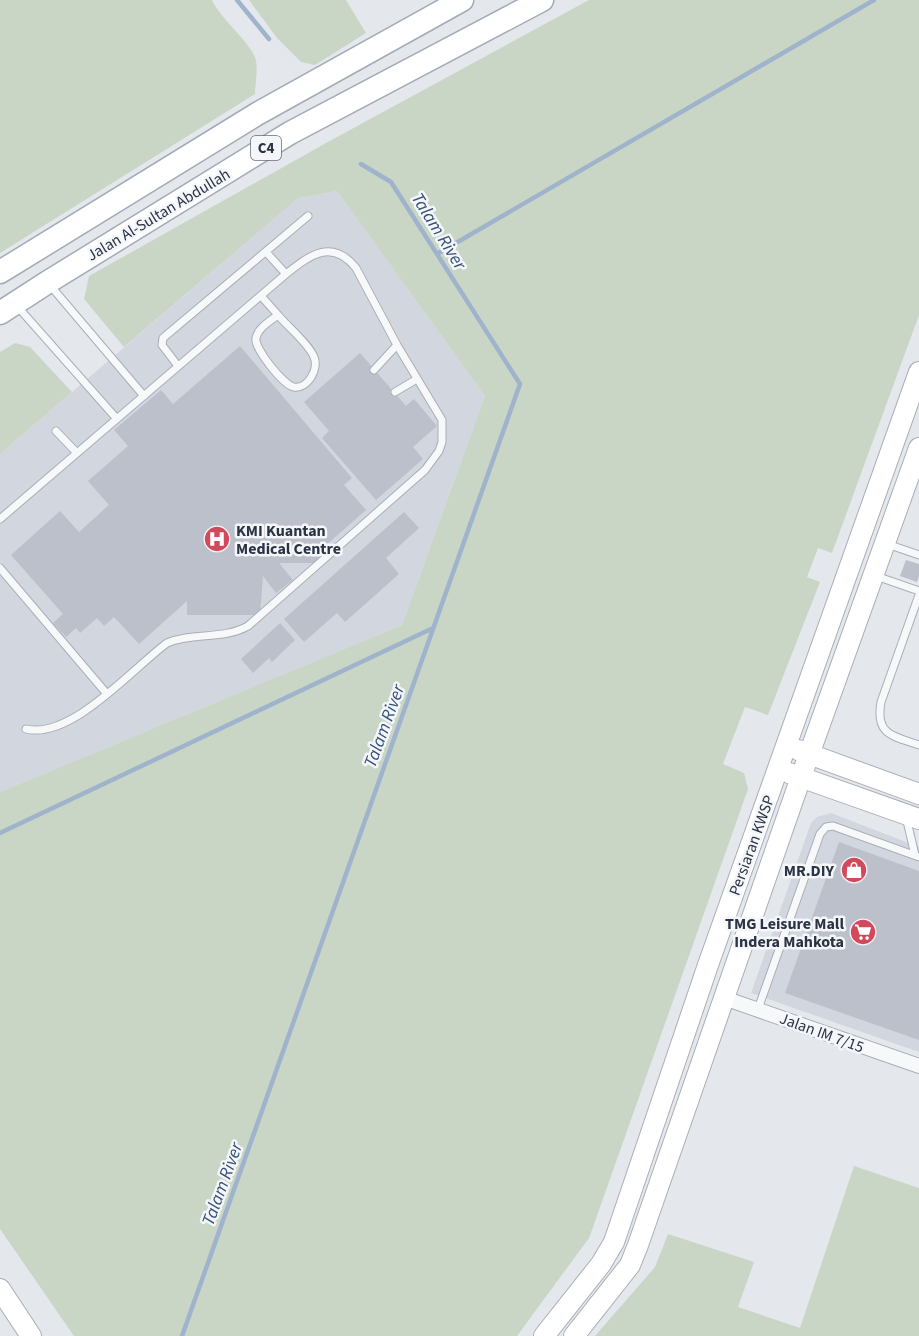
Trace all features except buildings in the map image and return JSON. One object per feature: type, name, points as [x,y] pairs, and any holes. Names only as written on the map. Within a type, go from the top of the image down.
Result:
[{"type":"main road","name":"Jalan Al-Sultan Abdullah","points":[[0,272],[257,114],[462,0]]},
{"type":"main road","name":"Jalan Al-Sultan Abdullah","points":[[8,309],[48,282],[290,134],[542,0]]},
{"type":"street","name":"Persiaran KWSP","points":[[544,1336],[601,1264],[614,1242],[708,965],[918,378]]},
{"type":"street","name":"Persiaran KWSP","points":[[574,1336],[630,1265],[634,1256],[801,777],[919,448]]},
{"type":"street","points":[[787,746],[919,794]]},
{"type":"street","points":[[779,769],[912,817]]},
{"type":"street","points":[[708,965],[732,974]]},
{"type":"street","name":"Jalan IM 7/15","points":[[724,998],[919,1066]]},
{"type":"street","points":[[0,1289],[31,1336]]},
{"type":"lane","points":[[178,366],[162,345],[163,338],[308,216]]},
{"type":"lane","points":[[1,515],[302,261],[327,251],[347,257],[356,268],[397,345],[442,420],[443,431],[439,452],[425,470],[248,626],[237,632],[177,638],[167,643],[107,694],[73,719],[45,730],[26,729]]},
{"type":"lane","points":[[266,252],[286,274]]},
{"type":"lane","points":[[48,282],[144,396]]},
{"type":"lane","points":[[262,297],[278,315],[314,357],[316,368],[311,378],[301,386],[294,387],[286,383],[257,349],[255,340],[258,333],[278,315]]},
{"type":"lane","points":[[8,309],[117,419]]},
{"type":"lane","points":[[374,370],[397,345]]},
{"type":"lane","points":[[395,392],[417,379]]},
{"type":"lane","points":[[56,431],[77,453]]},
{"type":"lane","points":[[885,543],[919,555]]},
{"type":"lane","points":[[0,568],[107,694]]},
{"type":"lane","points":[[874,575],[919,593],[881,702],[879,717],[881,724],[890,735],[919,745]]},
{"type":"lane","points":[[758,1009],[820,834],[826,827],[833,826],[917,856],[912,817]]},
{"type":"shaded area","name":"KMI Kuantan Medical Centre","points":[[337,191],[485,396],[402,625],[0,792],[0,454],[298,198]]},
{"type":"shaded area","name":"TMG Leisure Mall Indera Mahkota","points":[[831,813],[919,847],[919,1052],[751,993],[811,823],[817,817]]},
{"type":"green space","points":[[0,0],[212,0],[254,55],[257,69],[255,94],[0,253]]},
{"type":"green space","points":[[249,0],[346,0],[366,33],[315,65],[301,62],[277,38]]},
{"type":"green space","points":[[589,0],[919,0],[919,315],[832,553],[818,548],[807,577],[820,582],[768,715],[745,707],[723,764],[744,773],[748,789],[589,1238],[517,1336],[74,1336],[0,1229],[0,792],[402,625],[485,396],[337,191],[298,198],[124,347],[84,299],[89,276],[326,143]]},
{"type":"green space","points":[[15,343],[30,347],[72,392],[0,454],[0,352]]},
{"type":"green space","points":[[854,1166],[919,1188],[919,1336],[595,1336],[655,1267],[668,1234],[754,1262],[738,1307],[800,1328]]},
{"type":"waterway","points":[[237,0],[269,39]]},
{"type":"waterway","points":[[437,254],[874,0]]},
{"type":"waterway","name":"Talam River","points":[[182,1336],[520,384],[391,182],[361,164]]},
{"type":"waterway","points":[[0,833],[431,629]]},
{"type":"place","name":"KMI Kuantan Medical Centre","points":[[217,539]]},
{"type":"place","name":"MR.DIY","points":[[854,870]]},
{"type":"place","name":"TMG Leisure Mall Indera Mahkota","points":[[863,932]]}]
